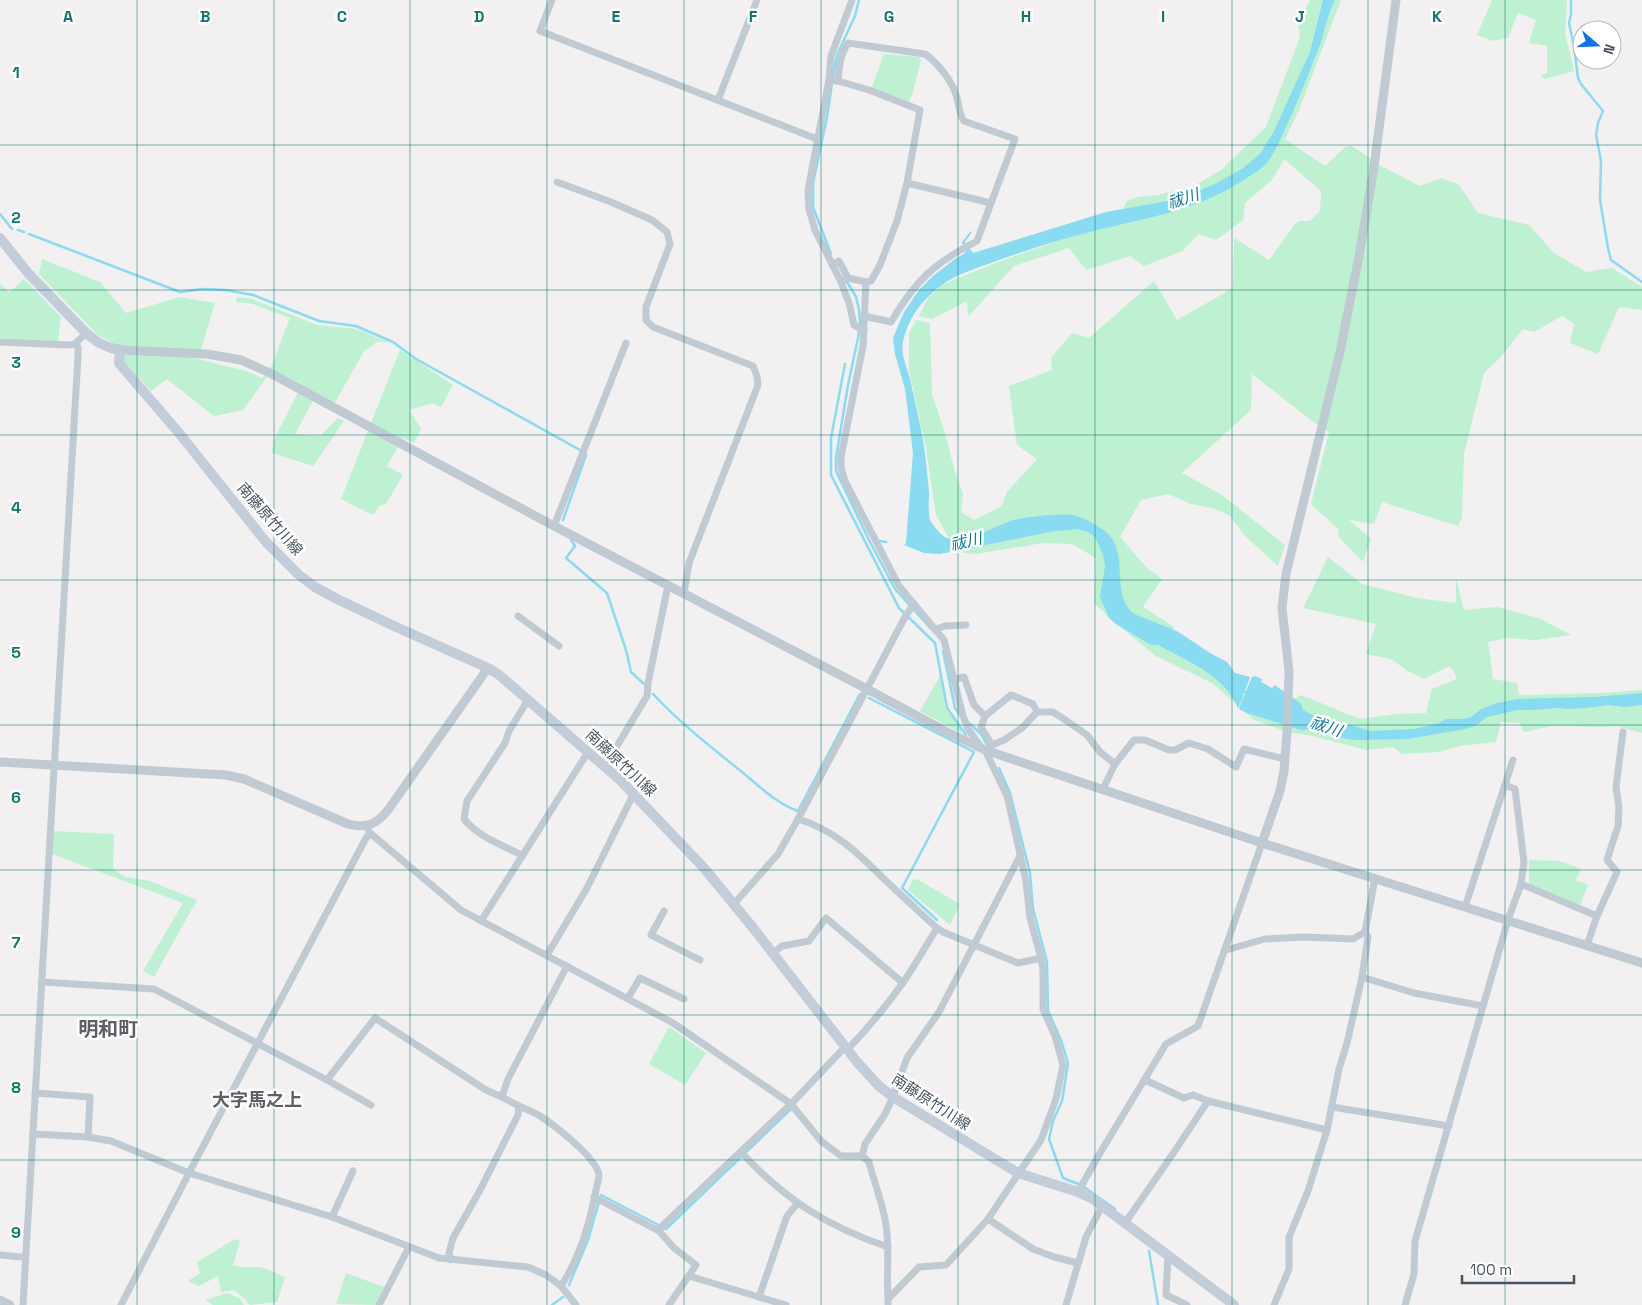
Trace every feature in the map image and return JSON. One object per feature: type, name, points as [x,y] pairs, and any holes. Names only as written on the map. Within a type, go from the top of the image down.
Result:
[{"type":"main road","points":[[0,238],[33,280],[86,333],[99,344],[120,350]]},
{"type":"main road","name":"南藤原竹川線","points":[[120,350],[119,363],[174,426],[266,542],[299,575],[335,598],[498,674],[634,793],[704,868],[773,953],[846,1048],[879,1086],[893,1097],[1018,1173],[1078,1192],[1102,1206],[1234,1305]]},
{"type":"street","points":[[552,0],[540,30],[817,140]]},
{"type":"street","points":[[718,100],[757,0]]},
{"type":"street","points":[[852,0],[831,56],[829,80],[808,190],[809,209],[815,230],[841,282],[850,304],[854,324],[864,331]]},
{"type":"street","points":[[1078,1192],[1100,1152],[1166,1044],[1198,1026],[1280,791],[1285,759],[1288,688],[1288,656],[1282,616],[1282,596],[1340,352],[1359,256],[1373,174],[1396,0]]},
{"type":"street","points":[[838,81],[843,50],[848,43],[925,54],[931,58],[954,90],[964,121],[1015,139],[977,241],[955,252],[930,269],[914,286],[891,322],[864,316]]},
{"type":"street","points":[[829,80],[869,90],[920,110],[907,183],[897,221],[880,266],[871,281],[866,282],[848,278],[841,282]]},
{"type":"street","points":[[557,182],[652,220],[667,232],[670,244],[646,307],[646,320],[653,328],[753,366],[758,376],[758,385],[689,563],[684,593]]},
{"type":"street","points":[[907,183],[991,203]]},
{"type":"street","points":[[832,265],[839,261],[848,278]]},
{"type":"street","points":[[866,282],[863,346],[841,457],[841,468],[845,481],[899,586],[913,606],[944,640],[963,716],[967,726],[986,749]]},
{"type":"street","points":[[0,342],[61,346],[75,344],[86,333]]},
{"type":"street","points":[[554,526],[626,343]]},
{"type":"street","points":[[24,1305],[78,356],[78,347],[75,344]]},
{"type":"street","points":[[120,350],[207,354],[241,360],[270,373],[554,526],[946,732],[986,749],[1262,843],[1642,963]]},
{"type":"street","points":[[605,766],[647,696],[668,585]]},
{"type":"street","points":[[734,905],[778,854],[905,617],[913,606]]},
{"type":"street","points":[[518,616],[559,646]]},
{"type":"street","points":[[936,629],[945,626],[966,625]]},
{"type":"street","points":[[121,1305],[188,1173],[366,838],[368,830],[388,810],[488,668]]},
{"type":"street","points":[[953,680],[964,677],[974,705],[985,716]]},
{"type":"street","points":[[888,1302],[919,1267],[946,1264],[988,1219],[1041,1140],[1056,1099],[1063,1065],[1055,1036],[1043,1010],[1043,970],[1030,918],[1021,854],[1007,796],[986,749],[981,727],[985,716],[1010,695],[1033,704],[1037,712]]},
{"type":"street","points":[[521,855],[469,826],[464,820],[467,801],[505,743],[509,731],[528,700]]},
{"type":"street","points":[[986,749],[1022,728],[1037,712],[1053,712],[1086,735],[1100,752],[1115,764]]},
{"type":"street","points":[[1587,945],[1597,916],[1617,872],[1608,860],[1618,826],[1619,808],[1616,786],[1623,732]]},
{"type":"street","points":[[1102,790],[1115,764],[1134,740],[1145,740],[1169,750],[1175,750],[1189,743],[1208,749],[1236,767],[1244,749],[1285,759]]},
{"type":"street","points":[[481,921],[521,855],[588,752]]},
{"type":"street","points":[[1465,907],[1513,760]]},
{"type":"street","points":[[0,762],[235,776],[348,824],[368,830],[461,910],[673,1023],[791,1104],[821,1141],[841,1156],[862,1156],[869,1162],[886,1224],[888,1302]]},
{"type":"street","points":[[1404,1305],[1414,1274],[1415,1241],[1508,920],[1521,884],[1524,862],[1515,789],[1505,785]]},
{"type":"street","points":[[547,955],[587,888],[634,793]]},
{"type":"street","points":[[798,819],[815,824],[833,834],[860,855],[937,928],[1018,964],[1041,958]]},
{"type":"street","points":[[862,1156],[865,1144],[885,1114],[893,1097],[907,1058],[939,1012],[1021,854]]},
{"type":"street","points":[[1274,1305],[1289,1269],[1290,1237],[1308,1191],[1332,1107],[1339,1069],[1362,977],[1368,937],[1365,932],[1375,878]]},
{"type":"street","points":[[1521,884],[1597,916]]},
{"type":"street","points":[[664,911],[651,935],[700,960]]},
{"type":"street","points":[[773,953],[782,946],[809,941],[826,918],[903,983]]},
{"type":"street","points":[[661,1228],[743,1154],[846,1048],[867,1030],[903,983],[937,928]]},
{"type":"street","points":[[1226,950],[1265,939],[1303,937],[1353,939],[1365,932]]},
{"type":"street","points":[[502,1097],[508,1078],[567,966]]},
{"type":"street","points":[[1362,977],[1414,993],[1429,994],[1484,1006]]},
{"type":"street","points":[[628,998],[640,978],[684,999]]},
{"type":"street","points":[[42,982],[154,989],[371,1105]]},
{"type":"street","points":[[327,1080],[375,1018],[486,1090],[539,1115],[584,1152],[595,1165],[599,1175],[585,1232],[570,1273],[561,1286]]},
{"type":"street","points":[[1145,1080],[1184,1098],[1193,1095],[1208,1101],[1326,1130]]},
{"type":"street","points":[[35,1093],[90,1097],[88,1137]]},
{"type":"street","points":[[1125,1223],[1208,1101]]},
{"type":"street","points":[[451,1260],[449,1253],[453,1238],[518,1115],[519,1106]]},
{"type":"street","points":[[1332,1107],[1449,1126]]},
{"type":"street","points":[[33,1134],[88,1137],[111,1141],[188,1173],[332,1217],[439,1258],[528,1267],[546,1274],[561,1286],[576,1305]]},
{"type":"street","points":[[743,1154],[770,1182],[832,1225],[888,1247]]},
{"type":"street","points":[[332,1217],[353,1171]]},
{"type":"street","points":[[594,1197],[661,1228],[674,1248],[696,1265],[670,1305]]},
{"type":"street","points":[[759,1297],[787,1216],[798,1203]]},
{"type":"street","points":[[1066,1305],[1086,1237],[1102,1206]]},
{"type":"street","points":[[988,1219],[1032,1249],[1078,1263]]},
{"type":"street","points":[[379,1305],[409,1247]]},
{"type":"street","points":[[0,1255],[22,1257]]},
{"type":"street","points":[[1168,1256],[1166,1295],[1187,1305]]},
{"type":"street","points":[[689,1276],[786,1305]]},
{"type":"street","points":[[0,1300],[10,1305]]},
{"type":"green space","points":[[1310,0],[1341,0],[1299,110],[1285,139],[1325,166],[1345,147],[1352,146],[1381,166],[1420,186],[1442,178],[1459,185],[1478,213],[1529,225],[1554,253],[1586,272],[1612,268],[1642,287],[1642,310],[1619,307],[1598,354],[1570,343],[1574,324],[1562,316],[1534,332],[1523,329],[1499,359],[1484,373],[1464,454],[1462,518],[1458,526],[1382,502],[1374,524],[1349,520],[1371,539],[1363,562],[1338,536],[1339,530],[1311,504],[1329,432],[1252,374],[1251,410],[1182,473],[1222,495],[1285,545],[1278,566],[1245,536],[1229,515],[1212,508],[1191,504],[1168,494],[1141,500],[1120,537],[1147,568],[1162,579],[1143,607],[1174,627],[1163,646],[1237,688],[1254,711],[1272,713],[1301,695],[1360,719],[1397,714],[1426,713],[1432,689],[1457,679],[1449,666],[1424,679],[1406,670],[1391,659],[1366,654],[1376,624],[1303,608],[1328,557],[1362,584],[1417,598],[1456,603],[1456,578],[1464,610],[1497,607],[1541,619],[1571,635],[1535,640],[1507,638],[1488,642],[1493,679],[1517,683],[1519,695],[1642,690],[1642,733],[1617,726],[1552,726],[1524,732],[1519,723],[1501,722],[1496,742],[1460,746],[1439,752],[1402,754],[1393,747],[1367,750],[1308,735],[1287,732],[1254,720],[1212,683],[1156,656],[1113,621],[1094,603],[1096,558],[1072,544],[1043,543],[976,554],[957,552],[936,515],[926,448],[909,370],[909,333],[916,320],[930,323],[932,394],[963,494],[961,512],[974,520],[1001,507],[1007,492],[1037,459],[1017,445],[1009,386],[1052,370],[1051,358],[1072,333],[1089,338],[1154,281],[1177,320],[1233,288],[1234,238],[1269,260],[1295,224],[1299,221],[1310,221],[1320,211],[1321,191],[1284,159],[1272,180],[1245,203],[1243,220],[1216,240],[1199,234],[1182,251],[1144,266],[1130,256],[1086,270],[1069,248],[1014,266],[968,317],[967,301],[932,319],[919,316],[928,298],[944,284],[993,264],[1118,219],[1127,201],[1138,197],[1158,195],[1194,186],[1221,170],[1266,127],[1300,37],[1298,25]]},
{"type":"green space","points":[[1492,0],[1567,0],[1565,33],[1572,70],[1574,71],[1544,79],[1540,76],[1547,73],[1547,46],[1529,43],[1536,20],[1518,13],[1508,38],[1492,41],[1477,35]]},
{"type":"green space","points":[[884,54],[919,57],[921,60],[913,92],[908,103],[871,89]]},
{"type":"green space","points":[[42,259],[100,282],[126,313],[180,297],[215,303],[198,359],[246,371],[262,378],[271,367],[290,318],[253,304],[236,302],[237,297],[252,299],[317,325],[357,329],[388,342],[377,342],[364,351],[334,404],[316,395],[295,434],[320,436],[338,418],[344,421],[313,466],[272,453],[273,441],[301,387],[272,370],[243,410],[214,416],[167,379],[151,391],[123,360],[116,345],[97,334],[39,274]]},
{"type":"green space","points":[[24,279],[61,317],[58,342],[0,338],[0,283],[9,293]]},
{"type":"green space","points":[[388,342],[453,385],[441,407],[433,403],[409,410],[421,429],[414,443],[403,438],[387,466],[403,475],[386,504],[380,505],[373,515],[341,499],[400,350]]},
{"type":"green space","points":[[940,676],[945,708],[961,730],[961,733],[920,711]]},
{"type":"green space","points":[[53,831],[114,834],[113,869],[125,877],[150,881],[197,900],[154,977],[143,971],[183,903],[52,854]]},
{"type":"green space","points":[[1529,860],[1560,861],[1581,869],[1576,880],[1588,885],[1580,905],[1529,885]]},
{"type":"green space","points":[[913,879],[960,904],[950,925],[908,890]]},
{"type":"green space","points":[[669,1027],[706,1053],[685,1085],[649,1064]]},
{"type":"green space","points":[[235,1239],[240,1241],[233,1265],[261,1267],[285,1277],[277,1302],[250,1305],[234,1290],[221,1292],[218,1276],[199,1286],[188,1281],[200,1273],[197,1262]]},
{"type":"green space","points":[[346,1273],[384,1287],[375,1305],[336,1304]]},
{"type":"green space","points":[[227,1293],[239,1298],[244,1305],[213,1305],[205,1300]]},
{"type":"water","name":"祓川","points":[[1323,0],[1335,0],[1298,100],[1271,158],[1264,166],[1224,192],[1186,207],[1064,239],[966,272],[944,284],[920,306],[911,319],[902,348],[923,441],[927,467],[930,520],[940,533],[947,538],[956,540],[976,536],[1014,520],[1027,518],[1071,515],[1090,522],[1106,532],[1115,544],[1118,553],[1123,596],[1127,606],[1134,614],[1177,631],[1227,662],[1235,673],[1250,677],[1245,691],[1252,677],[1255,676],[1262,679],[1261,682],[1272,688],[1275,685],[1301,704],[1303,710],[1330,725],[1351,725],[1370,731],[1414,729],[1436,724],[1447,719],[1471,717],[1481,709],[1497,703],[1518,699],[1594,697],[1642,693],[1642,705],[1517,710],[1487,717],[1475,726],[1465,729],[1408,739],[1358,740],[1310,729],[1301,730],[1239,709],[1245,693],[1238,708],[1224,686],[1206,672],[1158,645],[1151,645],[1109,618],[1100,597],[1105,566],[1103,555],[1095,537],[1088,532],[1078,529],[1055,531],[940,554],[924,553],[904,545],[906,543],[913,453],[905,389],[895,354],[893,338],[904,312],[919,290],[933,276],[965,253],[962,242],[971,231],[965,242],[973,253],[1106,212],[1179,199],[1215,184],[1242,169],[1260,154],[1274,131],[1310,52]]},
{"type":"waterway","points":[[833,76],[837,55],[855,16],[859,0]]},
{"type":"waterway","points":[[1571,0],[1569,23],[1578,78],[1603,111],[1596,135],[1601,161],[1600,200],[1611,260],[1642,282]]},
{"type":"waterway","points":[[831,254],[813,207],[813,183],[832,83]]},
{"type":"waterway","points":[[0,214],[12,229]]},
{"type":"waterway","points":[[18,230],[24,232]]},
{"type":"waterway","points":[[29,234],[180,292],[202,289],[226,290],[253,295],[319,321],[356,326],[393,342],[416,359],[580,450]]},
{"type":"waterway","points":[[846,280],[856,297],[860,323],[836,458],[836,471],[895,589],[933,631]]},
{"type":"waterway","points":[[845,364],[831,438],[831,475],[899,608],[935,643],[947,708],[966,735]]},
{"type":"waterway","points":[[563,520],[586,455]]},
{"type":"waterway","points":[[571,540],[575,546],[566,558],[607,593],[626,650],[631,672],[644,684]]},
{"type":"waterway","points":[[879,541],[886,542]]},
{"type":"waterway","points":[[943,651],[955,708],[960,715]]},
{"type":"waterway","points":[[653,694],[685,725],[762,789],[783,804],[798,811],[860,694]]},
{"type":"waterway","points":[[869,698],[974,752],[902,888],[937,920]]},
{"type":"waterway","points":[[968,722],[981,734],[987,745]]},
{"type":"waterway","points":[[999,768],[1010,793],[1030,873],[1033,909],[1047,962],[1048,1011],[1061,1040],[1068,1063],[1062,1101],[1053,1121],[1049,1139],[1063,1178],[1078,1184]]},
{"type":"waterway","points":[[569,1285],[588,1240],[601,1195],[666,1229],[791,1109]]},
{"type":"waterway","points":[[1084,1187],[1115,1209]]},
{"type":"waterway","points":[[1149,1251],[1158,1305]]},
{"type":"waterway","points":[[552,1305],[563,1297]]},
{"type":"district","name":"明和町","points":[[108,1029]]},
{"type":"district","name":"大字馬之上","points":[[257,1100]]}]
